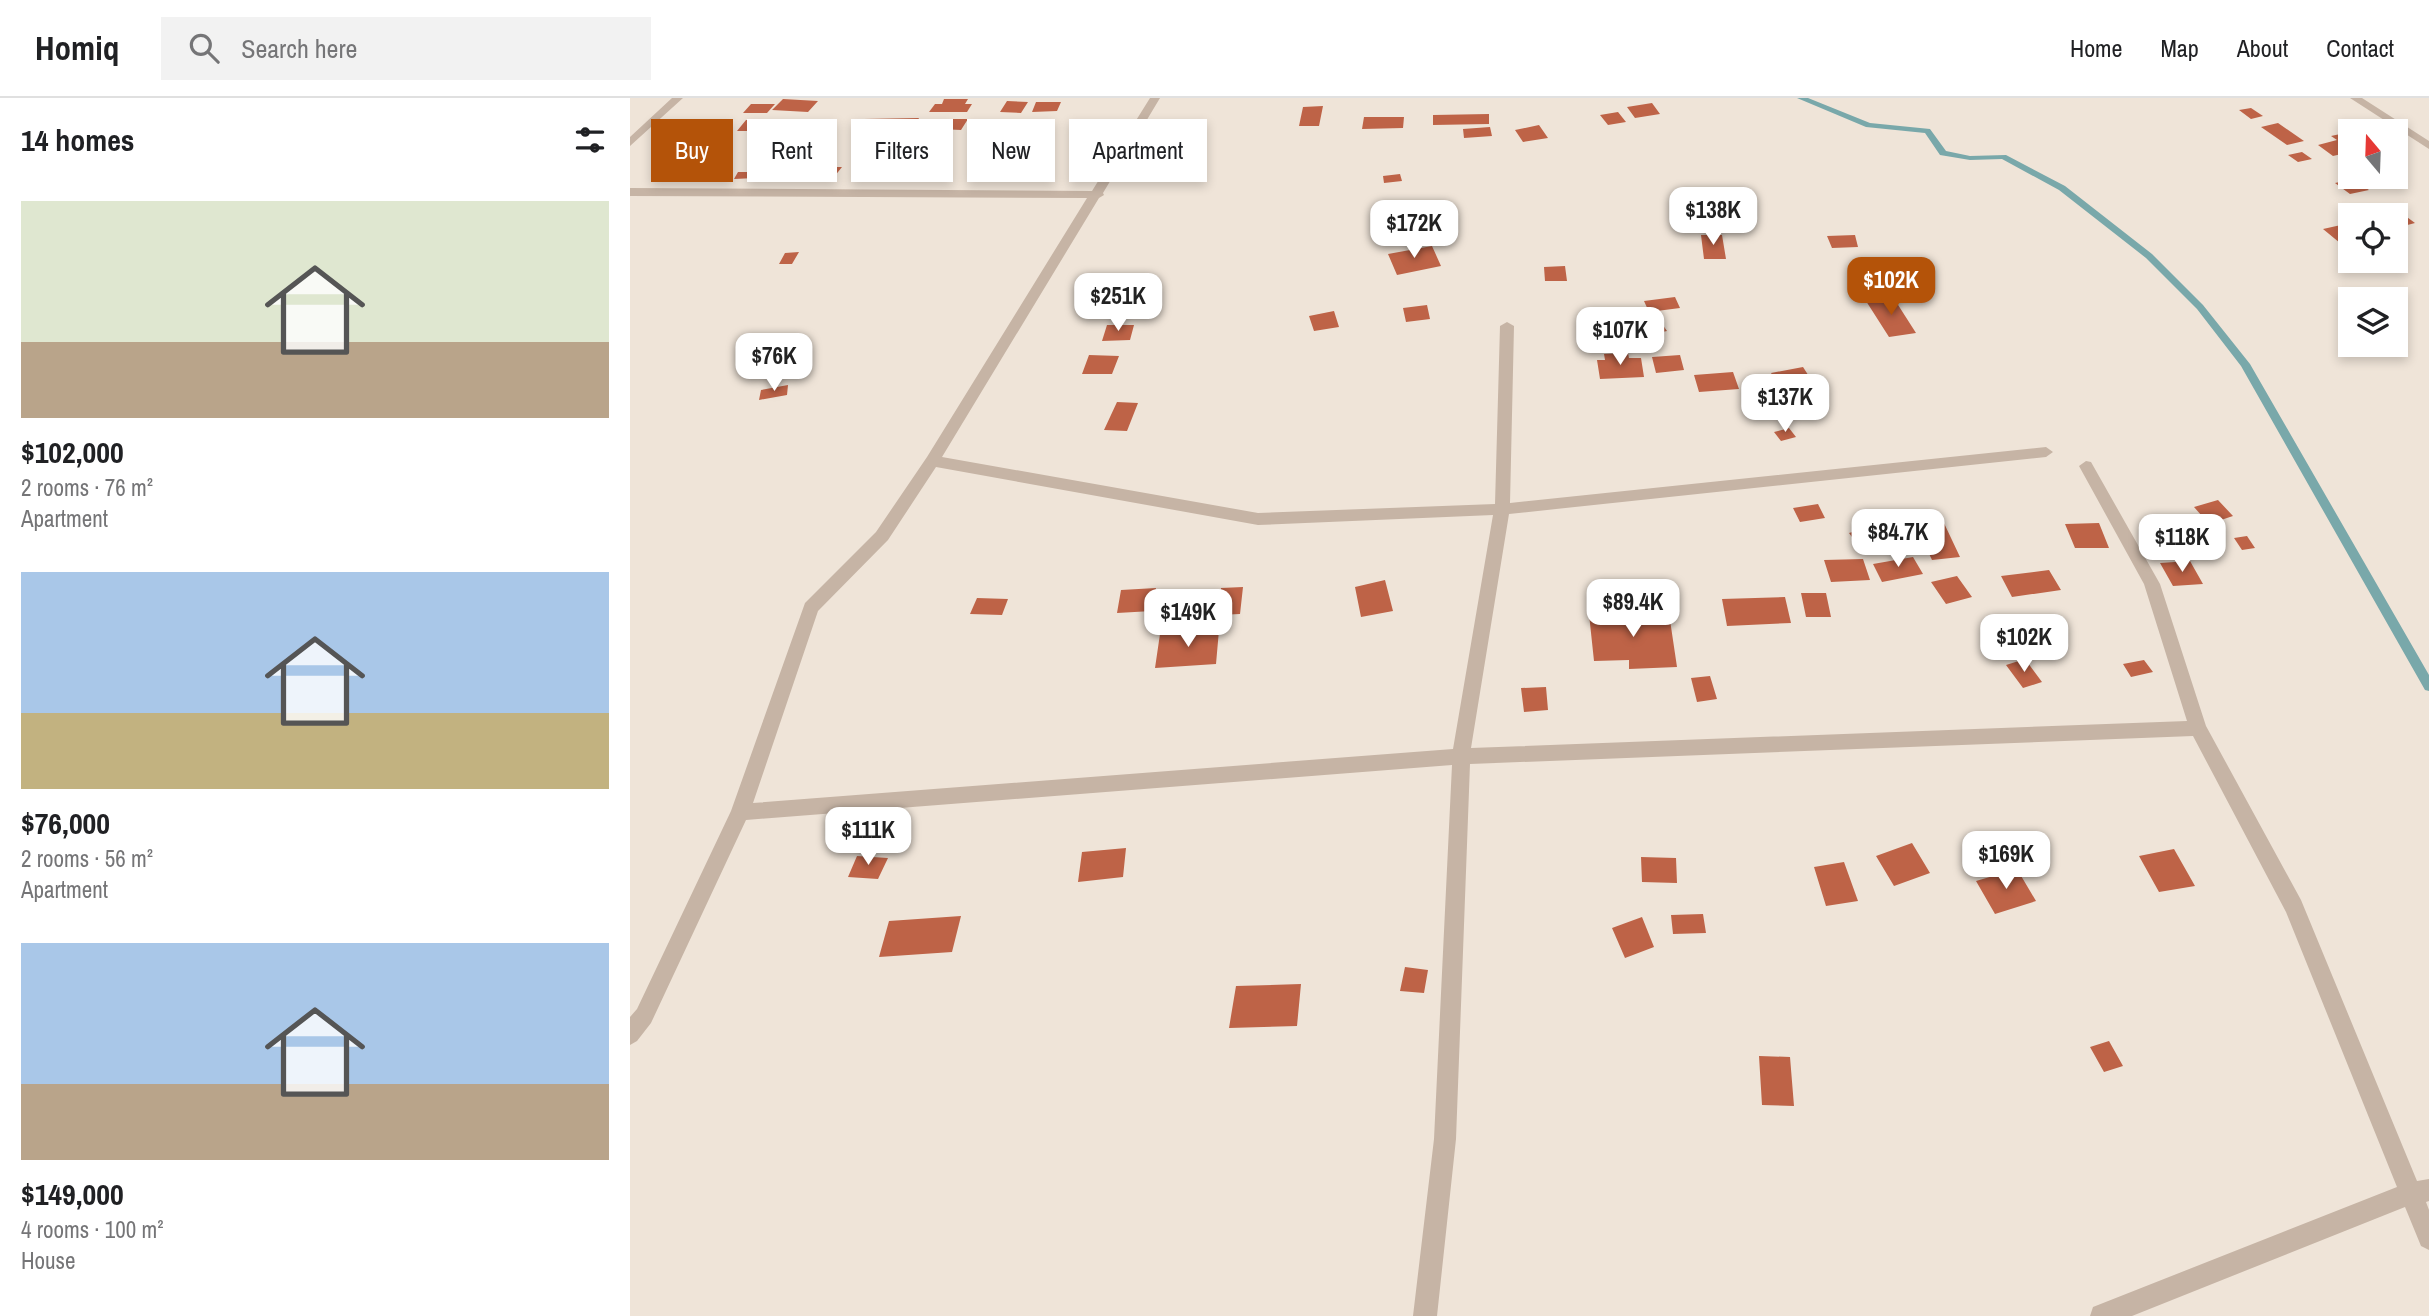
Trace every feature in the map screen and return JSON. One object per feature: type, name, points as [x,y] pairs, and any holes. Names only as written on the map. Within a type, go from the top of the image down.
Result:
[{"type":"street","points":[[630,143],[678,98]]},
{"type":"street","points":[[630,1034],[644,1016],[740,812],[811,608],[882,536],[932,461],[1098,195],[1155,98]]},
{"type":"street","points":[[2355,98],[2429,146]]},
{"type":"street","points":[[630,192],[1098,195]]},
{"type":"street","points":[[1425,1316],[1445,1139],[1461,756],[1502,509],[1507,326]]},
{"type":"street","points":[[932,461],[1258,519],[1502,509],[2046,452]]},
{"type":"street","points":[[2086,466],[2152,584],[2198,727],[2294,907],[2420,1191],[2429,1238]]},
{"type":"street","points":[[740,812],[1461,756],[2198,727]]},
{"type":"street","points":[[2102,1316],[2420,1191]]},
{"type":"building","points":[[783,99],[818,101],[808,112],[772,110]]},
{"type":"building","points":[[944,99],[968,99],[965,104],[972,104],[967,112],[929,112],[935,104],[942,104]]},
{"type":"building","points":[[1007,101],[1028,102],[1021,113],[1000,112]]},
{"type":"building","points":[[1036,102],[1061,102],[1057,111],[1032,112]]},
{"type":"building","points":[[1652,103],[1660,114],[1635,118],[1627,107]]},
{"type":"building","points":[[751,104],[775,104],[767,113],[743,113]]},
{"type":"building","points":[[1323,106],[1319,126],[1299,126],[1303,107]]},
{"type":"building","points":[[2251,108],[2263,116],[2251,119],[2239,110]]},
{"type":"building","points":[[1618,112],[1626,122],[1608,125],[1600,115]]},
{"type":"building","points":[[1489,114],[1489,124],[1433,125],[1433,115]]},
{"type":"building","points":[[1364,117],[1404,117],[1403,128],[1362,129]]},
{"type":"building","points":[[953,119],[967,119],[961,130],[953,130]]},
{"type":"building","points":[[746,120],[747,120],[747,131],[737,131]]},
{"type":"building","points":[[2278,123],[2304,141],[2287,145],[2261,127]]},
{"type":"building","points":[[1539,125],[1548,138],[1523,142],[1515,130]]},
{"type":"building","points":[[1490,127],[1492,136],[1464,138],[1463,129]]},
{"type":"building","points":[[2338,134],[2338,155],[2333,156],[2318,145],[2337,140],[2331,136]]},
{"type":"building","points":[[2302,152],[2312,159],[2298,162],[2288,155]]},
{"type":"building","points":[[738,172],[747,172],[747,178],[734,179]]},
{"type":"building","points":[[1400,174],[1402,181],[1384,183],[1383,176]]},
{"type":"building","points":[[2343,189],[2369,190],[2350,194]]},
{"type":"building","points":[[2338,226],[2338,241],[2323,229]]},
{"type":"building","points":[[1701,235],[1722,235],[1726,259],[1704,259]]},
{"type":"building","points":[[1855,235],[1858,247],[1832,248],[1827,236]]},
{"type":"building","points":[[1432,246],[1441,266],[1397,275],[1388,254]]},
{"type":"building","points":[[799,252],[792,264],[779,264],[785,253]]},
{"type":"building","points":[[1565,266],[1567,281],[1545,281],[1544,267]]},
{"type":"building","points":[[1675,297],[1680,308],[1649,312],[1644,301]]},
{"type":"building","points":[[1893,297],[1916,333],[1889,337],[1866,301]]},
{"type":"building","points":[[1427,305],[1430,319],[1406,322],[1403,308]]},
{"type":"building","points":[[1334,311],[1339,327],[1314,331],[1309,316]]},
{"type":"building","points":[[1619,314],[1622,330],[1600,331],[1596,316]]},
{"type":"building","points":[[1658,318],[1667,331],[1639,337],[1630,324]]},
{"type":"building","points":[[1107,325],[1134,325],[1130,340],[1102,341]]},
{"type":"building","points":[[1628,353],[1629,358],[1641,358],[1644,377],[1600,379],[1597,360],[1605,360],[1604,354]]},
{"type":"building","points":[[1089,355],[1119,356],[1112,374],[1082,374]]},
{"type":"building","points":[[1680,355],[1684,370],[1656,373],[1652,357]]},
{"type":"building","points":[[1803,367],[1812,381],[1780,388],[1771,373]]},
{"type":"building","points":[[1733,372],[1739,389],[1699,392],[1694,375]]},
{"type":"building","points":[[788,385],[787,395],[759,400],[761,390]]},
{"type":"building","points":[[1117,402],[1138,403],[1127,431],[1104,430]]},
{"type":"building","points":[[1789,428],[1796,437],[1781,441],[1774,432]]},
{"type":"building","points":[[2218,500],[2233,516],[2209,524],[2194,507]]},
{"type":"building","points":[[1818,504],[1825,518],[1800,522],[1793,508]]},
{"type":"building","points":[[1943,521],[1960,557],[1932,560],[1915,524]]},
{"type":"building","points":[[2099,523],[2109,548],[2075,548],[2065,524]]},
{"type":"building","points":[[1863,529],[1869,537],[1855,541],[1849,533]]},
{"type":"building","points":[[2247,536],[2255,548],[2242,550],[2234,538]]},
{"type":"building","points":[[1913,557],[1923,574],[1882,582],[1873,564]]},
{"type":"building","points":[[1863,559],[1870,580],[1831,582],[1824,560]]},
{"type":"building","points":[[2190,561],[2203,584],[2173,586],[2160,563]]},
{"type":"building","points":[[2049,570],[2061,590],[2012,597],[2001,576]]},
{"type":"building","points":[[1957,576],[1972,597],[1946,604],[1931,582]]},
{"type":"building","points":[[1385,580],[1393,611],[1361,617],[1355,587]]},
{"type":"building","points":[[1243,587],[1240,614],[1218,615],[1221,588]]},
{"type":"building","points":[[1156,588],[1152,611],[1117,613],[1121,590]]},
{"type":"building","points":[[1801,593],[1826,593],[1831,617],[1806,617]]},
{"type":"building","points":[[1785,597],[1791,623],[1727,626],[1722,599]]},
{"type":"building","points":[[977,598],[1008,599],[1002,615],[970,614]]},
{"type":"building","points":[[1659,611],[1660,621],[1670,620],[1677,667],[1629,669],[1629,660],[1594,661],[1589,614]]},
{"type":"building","points":[[1219,630],[1216,664],[1155,668],[1160,634]]},
{"type":"building","points":[[2016,635],[2028,652],[2010,657],[1998,640]]},
{"type":"building","points":[[2025,659],[2042,682],[2023,688],[2006,665]]},
{"type":"building","points":[[2144,660],[2153,672],[2131,677],[2123,664]]},
{"type":"building","points":[[1710,676],[1717,699],[1697,702],[1691,678]]},
{"type":"building","points":[[1546,687],[1548,710],[1524,712],[1521,688]]},
{"type":"building","points":[[1912,843],[1930,873],[1894,886],[1876,856]]},
{"type":"building","points":[[1126,848],[1123,877],[1078,882],[1082,852]]},
{"type":"building","points":[[2174,849],[2195,886],[2159,892],[2139,856]]},
{"type":"building","points":[[857,856],[888,858],[878,879],[848,877]]},
{"type":"building","points":[[1641,857],[1676,858],[1677,883],[1642,882]]},
{"type":"building","points":[[1844,862],[1858,901],[1826,906],[1814,867]]},
{"type":"building","points":[[2017,869],[2036,901],[1995,914],[1976,881]]},
{"type":"building","points":[[1703,914],[1706,933],[1673,934],[1671,915]]},
{"type":"building","points":[[961,916],[952,952],[879,957],[889,921]]},
{"type":"building","points":[[1642,917],[1654,947],[1625,958],[1612,928]]},
{"type":"building","points":[[1405,967],[1428,970],[1424,993],[1400,991]]},
{"type":"building","points":[[1301,984],[1297,1026],[1229,1028],[1236,986]]},
{"type":"building","points":[[2109,1041],[2123,1066],[2104,1072],[2090,1047]]},
{"type":"building","points":[[1759,1056],[1790,1057],[1794,1106],[1762,1105]]},
{"type":"waterway","points":[[1801,98],[1869,125],[1927,131],[1943,153],[1970,158],[2003,157],[2062,188],[2149,256],[2200,307],[2245,364],[2429,686]]}]
